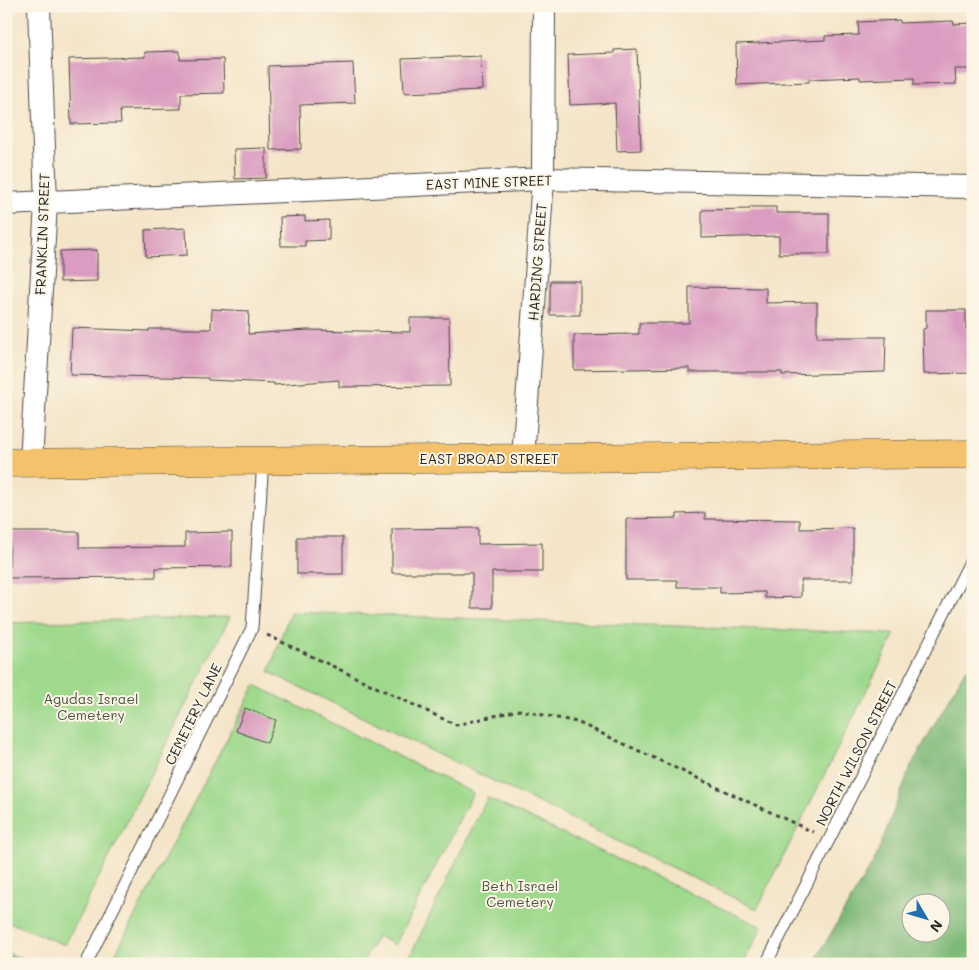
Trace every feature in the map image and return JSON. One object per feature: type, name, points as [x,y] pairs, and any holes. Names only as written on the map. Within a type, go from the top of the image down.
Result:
[{"type":"highway","name":"EAST BROAD STREET","points":[[18,462],[973,454]]},
{"type":"street","name":"FRANKLIN STREET","points":[[18,462],[46,204],[39,6]]},
{"type":"street","name":"HARDING STREET","points":[[524,458],[543,179],[544,6]]},
{"type":"street","name":"EAST MINE STREET","points":[[6,204],[46,204],[543,179],[973,187]]},
{"type":"lane","name":"CEMETERY LANE","points":[[86,964],[252,628],[263,460]]},
{"type":"lane","name":"NORTH WILSON STREET","points":[[766,964],[973,556]]},
{"type":"path","points":[[252,628],[456,725],[519,710],[577,722],[829,840]]},
{"type":"green space","points":[[290,612],[895,634],[757,909],[269,672]]},
{"type":"green space","name":"Agudas Israel Cemetery","points":[[230,617],[65,945],[6,921],[6,623]]},
{"type":"green space","points":[[973,669],[973,964],[813,964],[876,857],[911,766],[965,670]]},
{"type":"green space","points":[[255,685],[473,793],[395,945],[377,936],[362,964],[110,964]]},
{"type":"green space","name":"Beth Israel Cemetery","points":[[487,798],[762,927],[743,964],[422,964],[409,958]]},
{"type":"green space","points":[[6,952],[34,964],[6,964]]},
{"type":"building","points":[[900,20],[900,23],[953,21],[954,24],[973,23],[973,69],[955,69],[956,84],[914,85],[914,78],[860,80],[860,77],[809,79],[809,82],[737,85],[736,44],[825,40],[825,36],[859,35],[858,22]]},
{"type":"building","points":[[637,49],[641,150],[617,151],[615,103],[570,105],[568,55],[614,53],[614,50]]},
{"type":"building","points":[[180,51],[180,60],[223,59],[224,93],[181,94],[181,109],[120,110],[121,123],[71,124],[69,59],[145,57],[145,52]]},
{"type":"building","points":[[481,56],[482,90],[404,93],[402,59]]},
{"type":"building","points":[[353,63],[355,103],[300,105],[301,149],[270,150],[268,66]]},
{"type":"building","points":[[266,148],[266,178],[235,179],[234,149]]},
{"type":"building","points":[[750,207],[776,207],[776,213],[829,213],[829,254],[779,254],[779,236],[702,238],[702,210],[750,209]]},
{"type":"building","points":[[305,216],[305,221],[329,220],[329,240],[305,241],[305,246],[281,246],[280,217]]},
{"type":"building","points":[[186,228],[187,255],[146,257],[145,230]]},
{"type":"building","points":[[97,250],[97,281],[60,282],[60,251]]},
{"type":"building","points":[[550,281],[580,281],[580,315],[550,315]]},
{"type":"building","points":[[689,287],[766,288],[766,303],[817,302],[817,337],[886,337],[885,372],[782,375],[782,372],[689,372],[689,368],[574,370],[574,335],[639,334],[639,323],[689,323]]},
{"type":"building","points":[[212,309],[249,311],[248,334],[307,330],[410,332],[410,318],[449,318],[450,386],[339,387],[339,380],[274,385],[274,383],[208,380],[208,378],[70,375],[72,328],[149,331],[149,329],[211,329]]},
{"type":"building","points":[[926,310],[966,310],[966,329],[973,329],[973,373],[924,374],[923,329],[926,328]]},
{"type":"building","points":[[705,513],[705,519],[800,520],[800,529],[853,528],[853,580],[801,580],[801,597],[765,598],[765,592],[720,593],[720,587],[677,587],[677,580],[626,580],[626,519],[677,518],[677,514]]},
{"type":"building","points":[[478,528],[478,544],[542,543],[542,572],[492,572],[492,608],[472,608],[472,573],[392,573],[392,529]]},
{"type":"building","points":[[10,532],[79,532],[79,548],[185,547],[185,533],[232,532],[232,567],[156,568],[156,577],[9,578]]},
{"type":"building","points":[[297,537],[343,537],[343,574],[297,574]]},
{"type":"building","points":[[245,708],[276,720],[267,743],[236,731]]}]
